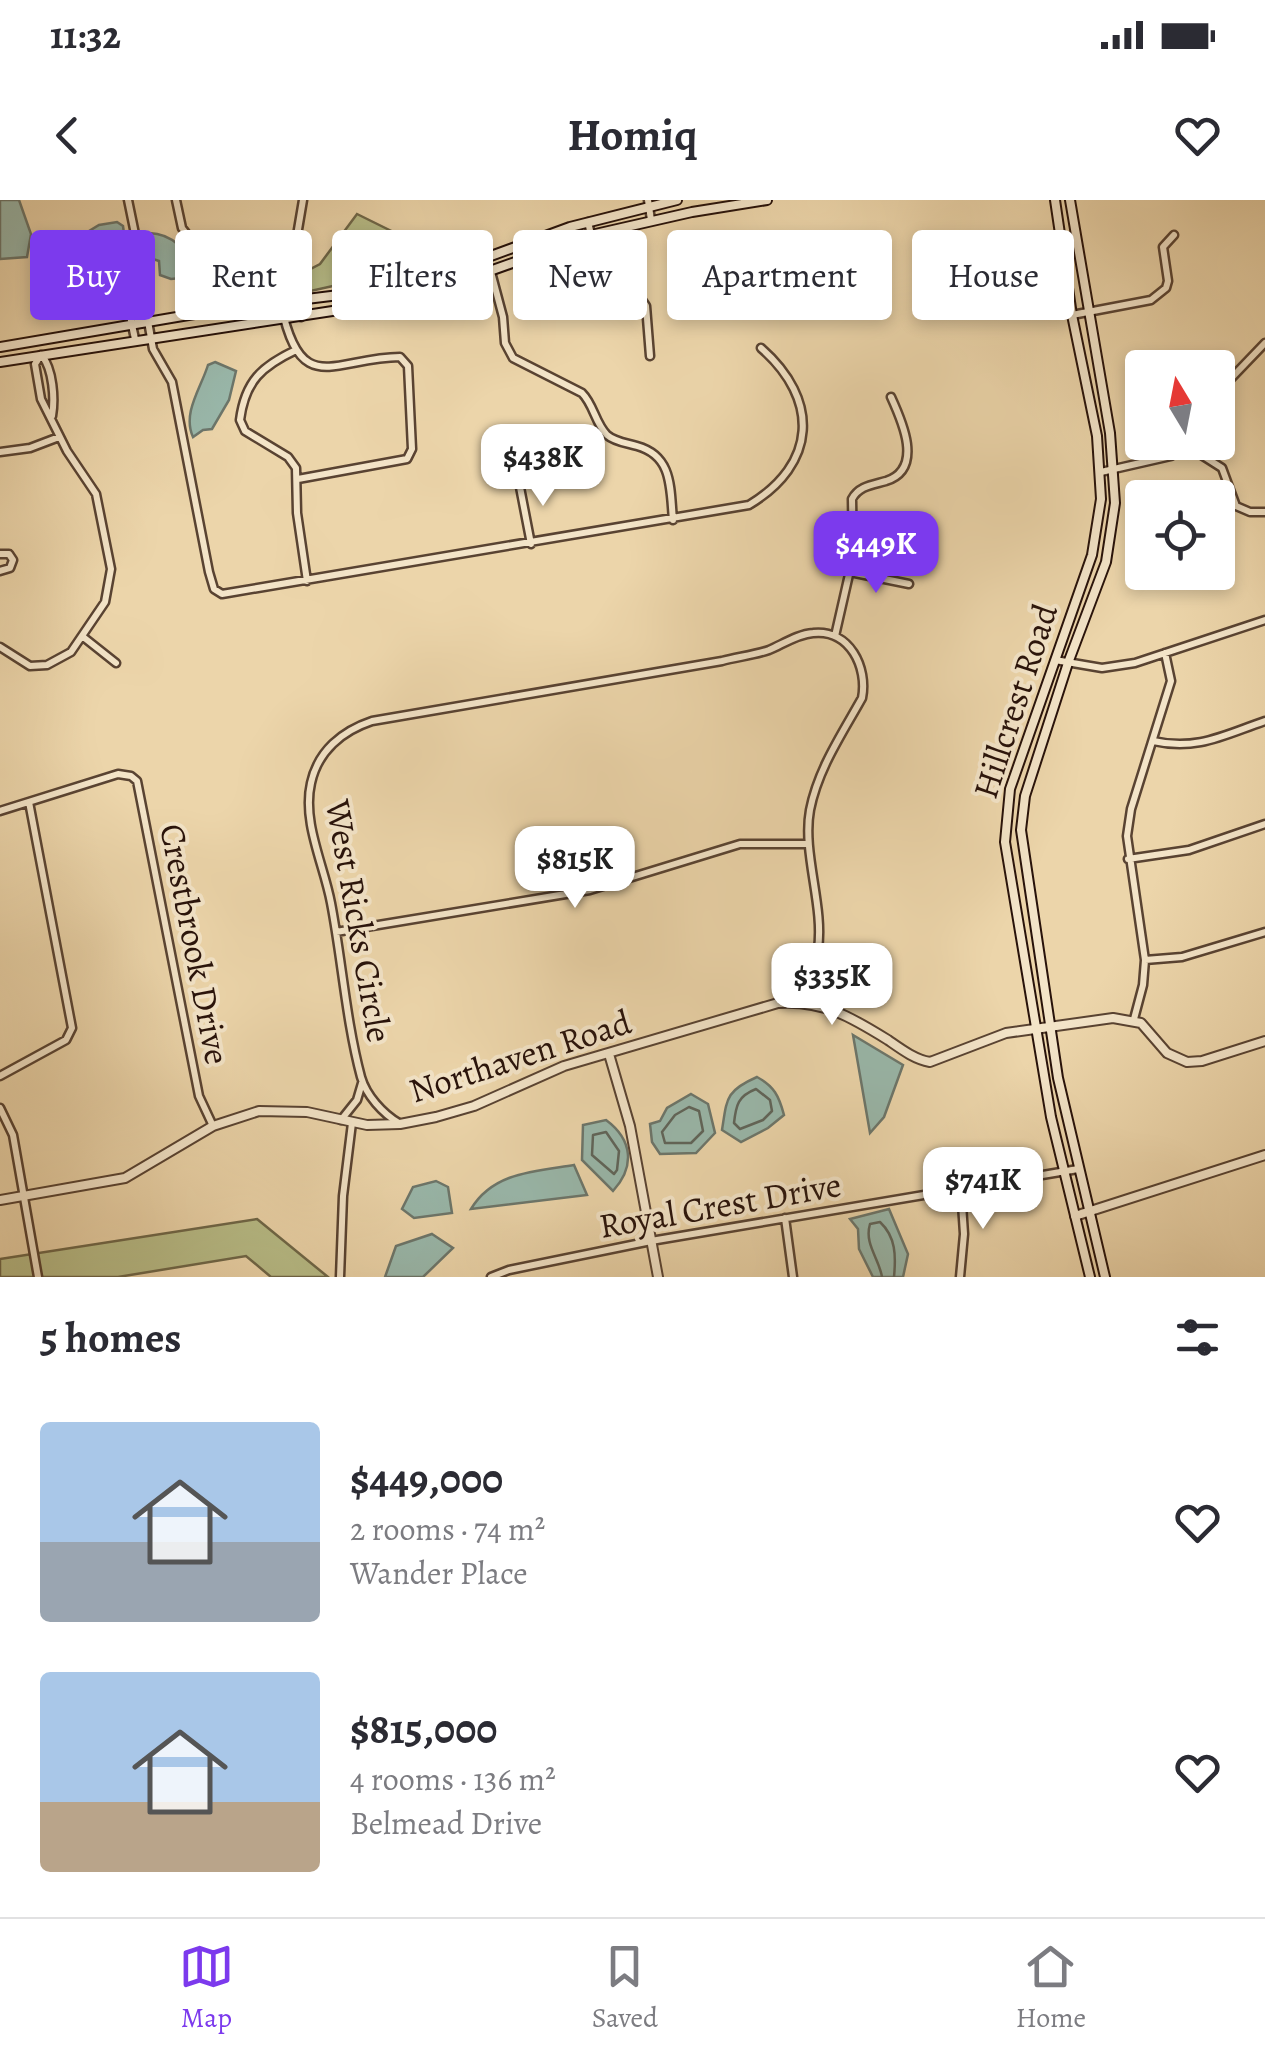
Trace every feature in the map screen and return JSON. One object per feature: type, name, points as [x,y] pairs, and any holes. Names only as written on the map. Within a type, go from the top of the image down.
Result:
[{"type":"main road","points":[[493,255],[588,221],[648,203],[677,200]]},
{"type":"main road","points":[[611,230],[767,200]]},
{"type":"main road","name":"Hillcrest Road","points":[[1054,200],[1059,230]]},
{"type":"main road","name":"Hillcrest Road","points":[[1070,200],[1114,470],[1115,503],[1106,562],[1068,663],[1020,818],[1022,856],[1050,1026],[1078,1169],[1105,1277]]},
{"type":"main road","points":[[0,347],[175,317]]},
{"type":"main road","points":[[0,362],[284,320]]},
{"type":"main road","name":"Hillcrest Road","points":[[1073,320],[1101,472],[1099,524],[1010,790],[1004,829],[1034,1028],[1090,1277]]},
{"type":"main road","points":[[39,340],[41,356]]},
{"type":"main road","name":"Northaven Road","points":[[0,1200],[125,1178],[239,1115],[271,1110],[307,1112],[352,1123],[400,1124],[474,1106],[544,1073],[778,1003],[834,1008],[912,1056],[930,1062],[1006,1033],[1134,1019]]},
{"type":"main road","points":[[1134,1019],[1172,1057],[1187,1062],[1265,1041]]},
{"type":"main road","points":[[610,1054],[630,1126],[658,1277]]},
{"type":"main road","points":[[1075,1216],[1265,1155]]},
{"type":"street","points":[[128,200],[132,230]]},
{"type":"street","points":[[176,200],[184,230]]},
{"type":"street","points":[[298,230],[303,200]]},
{"type":"street","points":[[648,203],[652,220]]},
{"type":"street","points":[[588,221],[590,230]]},
{"type":"street","points":[[1074,315],[1150,300],[1160,294],[1168,281],[1163,247],[1174,236]]},
{"type":"street","points":[[493,280],[508,351],[517,362],[582,393],[610,437],[657,455],[668,472],[673,520]]},
{"type":"street","points":[[647,318],[650,356]]},
{"type":"street","points":[[132,320],[135,340]]},
{"type":"street","points":[[284,320],[296,350],[304,360],[321,367],[392,358],[404,360],[408,366],[412,449],[402,461],[298,479]]},
{"type":"street","points":[[149,321],[155,355],[172,382],[214,588],[226,594],[749,506],[775,490],[797,460],[802,427],[798,395],[790,378],[761,348]]},
{"type":"street","points":[[1235,374],[1265,343]]},
{"type":"street","points":[[296,350],[269,362],[258,374],[240,420],[245,431],[293,462],[307,581]]},
{"type":"street","points":[[0,647],[30,666],[47,665],[71,652],[107,596],[111,569],[96,494],[60,438],[52,417],[47,362],[41,356]]},
{"type":"street","points":[[834,1008],[816,962],[819,918],[807,844],[814,792],[823,768],[862,698],[859,660],[836,636],[853,558],[852,499],[860,489],[898,475],[906,460],[904,426],[891,397]]},
{"type":"street","points":[[0,452],[60,438]]},
{"type":"street","points":[[1101,472],[1158,460]]},
{"type":"street","points":[[1211,460],[1222,468],[1236,506],[1250,512],[1265,512]]},
{"type":"street","points":[[519,482],[531,544]]},
{"type":"street","points":[[0,554],[8,554],[13,560],[10,568],[0,571]]},
{"type":"street","points":[[850,572],[908,584]]},
{"type":"street","points":[[1054,659],[1102,668],[1135,663],[1265,620]]},
{"type":"street","name":"West Ricks Circle","points":[[341,1120],[357,1100],[362,1080],[308,804],[314,770],[323,754],[343,734],[372,720],[761,652],[810,633],[836,636]]},
{"type":"street","points":[[82,636],[116,662]]},
{"type":"street","points":[[1134,1019],[1145,960],[1127,836],[1131,809],[1171,681],[1165,653]]},
{"type":"street","points":[[1153,741],[1173,746],[1194,745],[1265,721]]},
{"type":"street","name":"Crestbrook Drive","points":[[29,802],[126,774],[139,786],[199,1096],[213,1126]]},
{"type":"street","points":[[0,811],[29,802],[72,1028],[66,1040],[0,1076]]},
{"type":"street","points":[[1128,859],[1189,850],[1265,824]]},
{"type":"street","points":[[336,932],[590,890],[718,848],[740,844],[807,844]]},
{"type":"street","points":[[1145,960],[1182,957],[1265,932]]},
{"type":"street","points":[[778,1003],[800,988],[816,962]]},
{"type":"street","name":"West Ricks Circle","points":[[362,1080],[381,1108],[400,1124]]},
{"type":"street","points":[[0,1108],[13,1135],[38,1277]]},
{"type":"street","points":[[340,1277],[343,1196],[352,1123]]},
{"type":"street","name":"Royal Crest Drive","points":[[491,1277],[651,1241],[1078,1169]]},
{"type":"street","points":[[960,1277],[964,1234],[961,1189]]},
{"type":"street","points":[[785,1218],[793,1277]]},
{"type":"green space","points":[[357,214],[389,230],[345,230]]},
{"type":"green space","points":[[332,248],[332,286],[312,291],[312,268]]},
{"type":"green space","points":[[257,1219],[328,1277],[271,1277],[246,1256],[118,1277],[0,1277],[0,1259]]},
{"type":"water","points":[[0,200],[19,200],[30,231],[27,257],[0,259]]},
{"type":"water","points":[[117,222],[124,230],[91,230]]},
{"type":"water","points":[[155,234],[175,242],[175,279],[160,275],[159,261],[155,260]]},
{"type":"water","points":[[215,362],[236,371],[229,400],[212,429],[193,437],[191,410],[208,365]]},
{"type":"water","points":[[853,1035],[903,1065],[884,1117],[870,1133]]},
{"type":"water","points":[[757,1077],[775,1092],[784,1115],[741,1142],[722,1130],[727,1103],[733,1092]]},
{"type":"water","points":[[691,1094],[708,1104],[715,1133],[696,1153],[660,1154],[652,1142],[650,1124],[660,1121],[667,1108]]},
{"type":"water","points":[[606,1120],[622,1136],[628,1154],[625,1173],[613,1191],[582,1160],[583,1125]]},
{"type":"water","points":[[574,1165],[587,1195],[471,1209],[503,1180]]},
{"type":"water","points":[[436,1181],[448,1187],[452,1213],[414,1218],[402,1209],[413,1187]]},
{"type":"water","points":[[889,1209],[908,1254],[903,1277],[873,1277],[859,1249],[858,1229],[850,1219]]},
{"type":"water","points":[[432,1234],[453,1248],[423,1277],[385,1277],[396,1246]]}]
